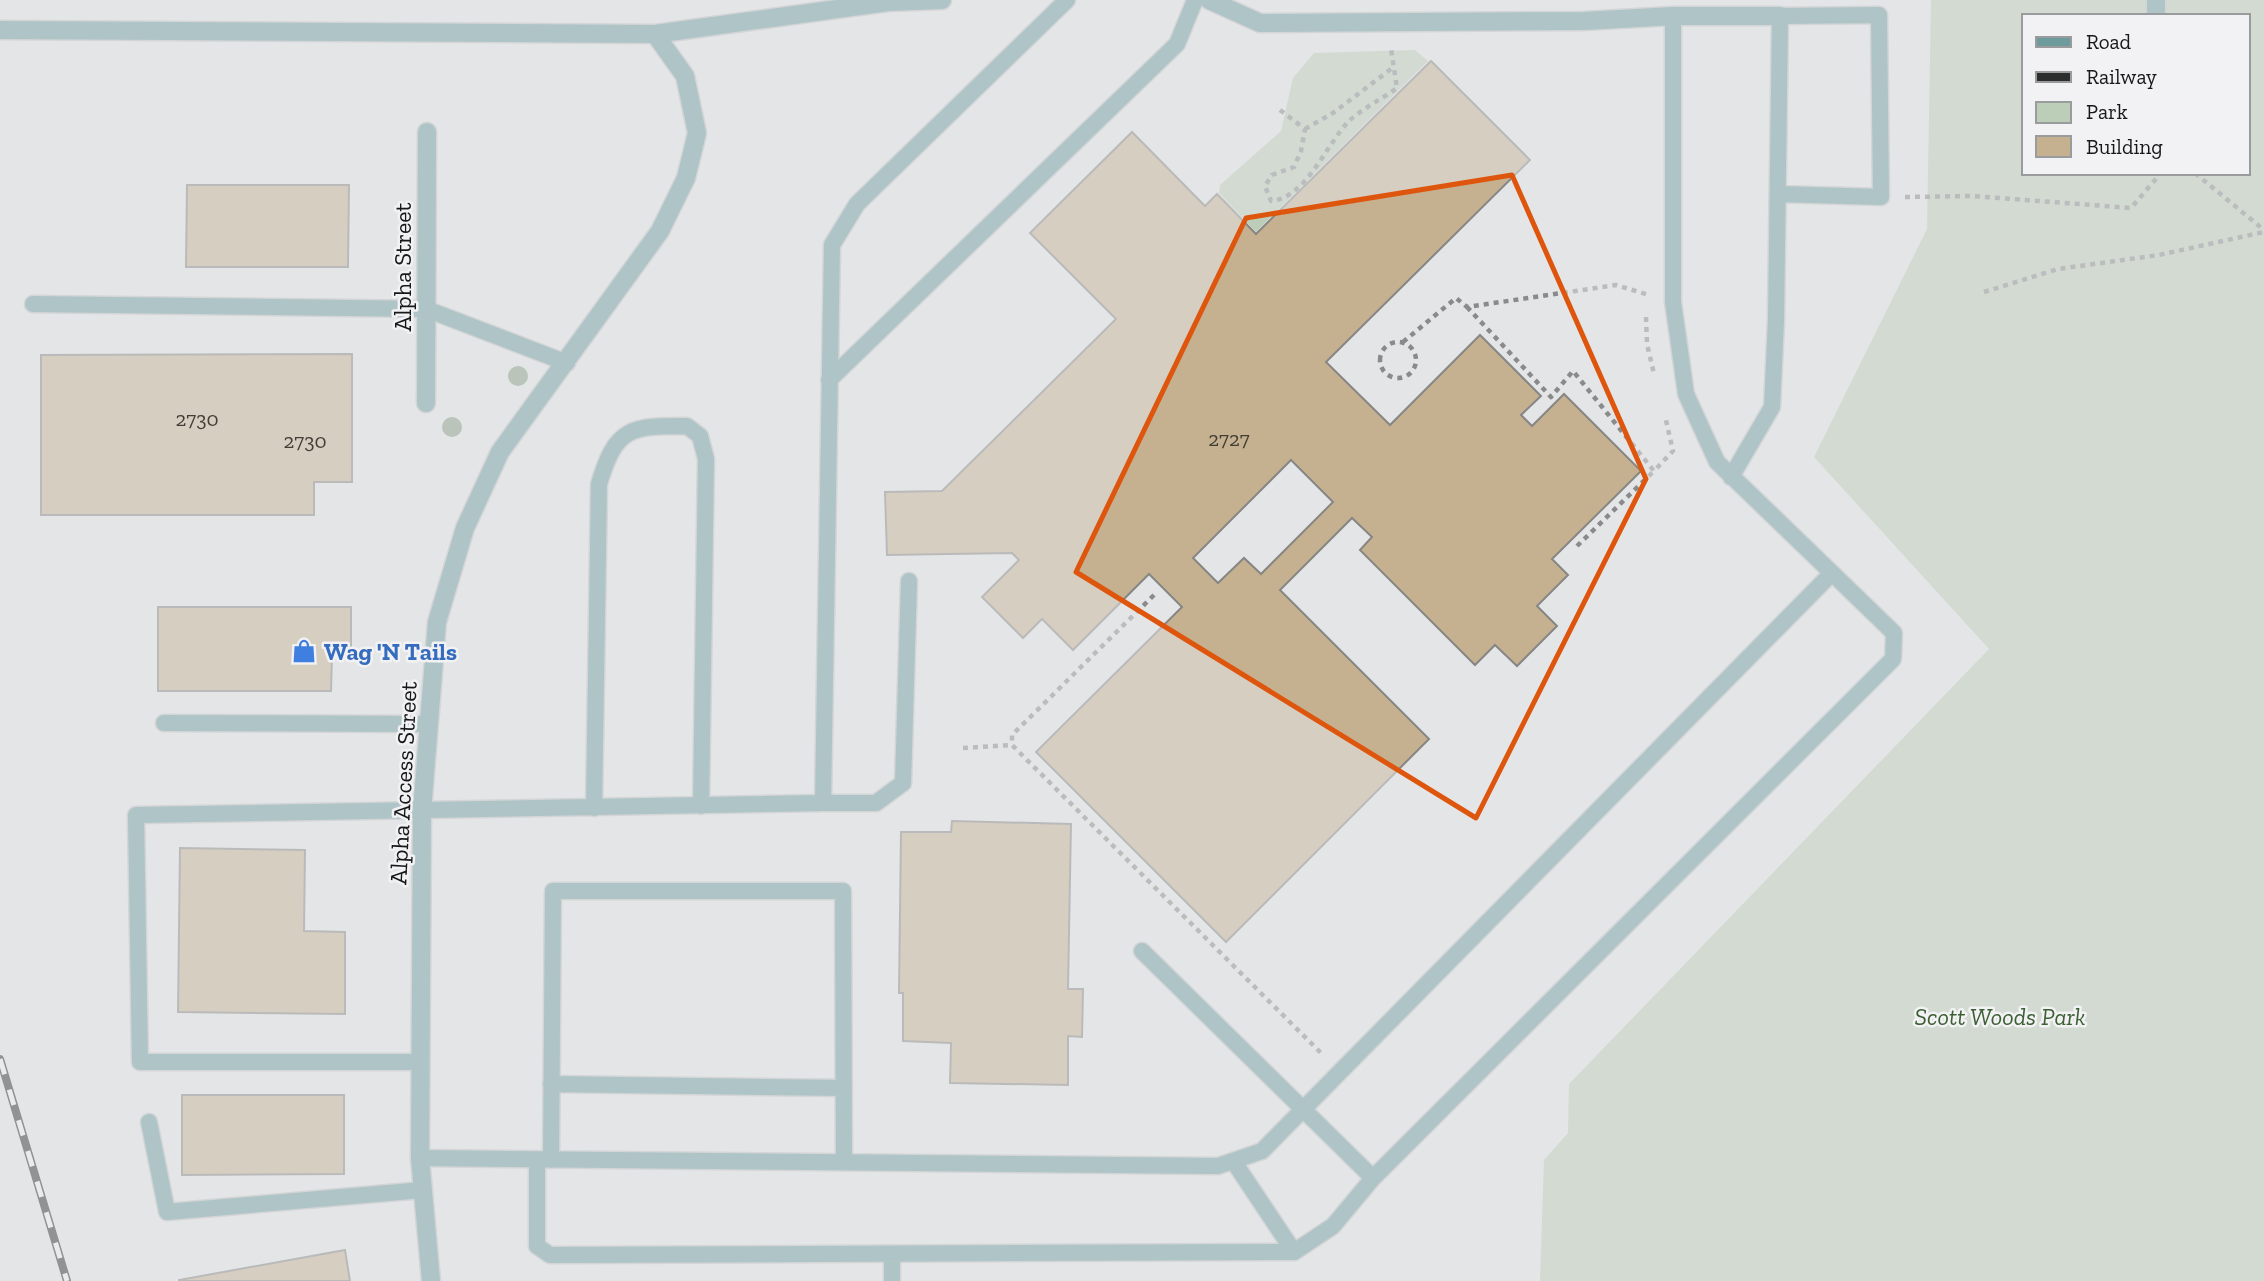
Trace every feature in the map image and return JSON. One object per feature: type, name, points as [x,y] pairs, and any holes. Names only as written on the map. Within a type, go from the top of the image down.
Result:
[{"type":"street","points":[[0,30],[655,34],[888,2],[942,0]]},
{"type":"street","points":[[1209,0],[1260,23],[1584,21],[1673,16],[1780,16]]},
{"type":"street","name":"Alpha Access Street","points":[[431,1281],[420,1158],[420,1062],[422,811],[436,622],[465,528],[500,452],[660,231],[686,178],[697,133],[685,76],[655,34]]},
{"type":"street","name":"Alpha Street","points":[[426,403],[427,132]]},
{"type":"lane","points":[[823,803],[832,245],[857,204],[1067,0]]},
{"type":"lane","points":[[829,380],[1177,44],[1195,0]]},
{"type":"lane","points":[[1731,477],[1772,407],[1780,16],[1879,15],[1881,197],[1777,194]]},
{"type":"lane","points":[[844,1162],[843,891],[553,891],[551,1084],[537,1246],[550,1255],[1294,1252],[1333,1226],[1373,1178],[1893,659],[1894,633],[1717,462],[1686,394],[1673,302],[1673,16]]},
{"type":"lane","points":[[33,304],[426,309],[567,363]]},
{"type":"lane","points":[[594,807],[599,484],[610,450],[630,432],[655,426],[687,426],[700,436],[706,459],[701,806]]},
{"type":"lane","points":[[420,1158],[1206,1166],[1234,1162],[1262,1151],[1832,573]]},
{"type":"lane","points":[[420,1062],[140,1062],[136,815],[876,803],[903,783],[909,581]]},
{"type":"lane","points":[[164,723],[429,724]]},
{"type":"lane","points":[[1142,951],[1373,1178]]},
{"type":"lane","points":[[551,1084],[844,1088]]},
{"type":"lane","points":[[149,1122],[167,1212],[422,1190]]},
{"type":"lane","points":[[1234,1162],[1294,1252]]},
{"type":"lane","points":[[892,1254],[892,1281]]},
{"type":"path","points":[[1391,49],[1395,65],[1397,88],[1349,121],[1317,167],[1283,200],[1271,201],[1265,186],[1272,175],[1294,167],[1301,151],[1305,129],[1333,113],[1395,65]]},
{"type":"path","points":[[1280,110],[1305,129]]},
{"type":"path","points":[[1881,197],[1973,196],[2131,208],[2159,175]]},
{"type":"path","points":[[2197,175],[2264,231]]},
{"type":"path","points":[[1984,292],[2058,269],[2160,255],[2264,231]]},
{"type":"path","points":[[1468,307],[1616,285],[1673,302]]},
{"type":"path","points":[[1646,294],[1647,344],[1657,384]]},
{"type":"path","points":[[1403,342],[1416,353],[1416,365],[1410,375],[1394,378],[1383,370],[1380,358],[1385,347],[1403,342],[1456,298],[1468,307],[1551,397],[1573,371],[1654,471]]},
{"type":"path","points":[[1577,546],[1673,451],[1663,411]]},
{"type":"path","points":[[1154,595],[1012,735],[1012,745],[1340,1072]]},
{"type":"path","points":[[963,748],[1012,745]]},
{"type":"highlighted area","points":[[1512,175],[1646,479],[1476,818],[1076,572],[1246,218]]},
{"type":"green space","name":"Scott Woods Park","points":[[1931,0],[2264,0],[2264,1281],[1540,1281],[1544,1160],[1568,1133],[1569,1084],[1989,649],[1814,457],[1927,229]]},
{"type":"green space","points":[[1415,50],[1428,61],[1256,232],[1219,193],[1220,185],[1281,131],[1293,78],[1314,53]]},
{"type":"building","points":[[1431,61],[1530,160],[1326,362],[1390,425],[1480,335],[1541,396],[1521,415],[1532,426],[1564,394],[1641,471],[1552,559],[1568,575],[1537,606],[1557,626],[1517,666],[1495,645],[1475,665],[1360,550],[1372,537],[1352,518],[1280,590],[1429,739],[1226,942],[1036,752],[1182,607],[1149,574],[1073,650],[1042,619],[1023,638],[982,597],[1019,560],[1012,553],[887,555],[885,492],[942,491],[1116,319],[1030,233],[1132,132],[1205,206],[1217,194],[1256,234]],"holes":[[[1291,460],[1333,502],[1261,574],[1244,558],[1218,583],[1193,558]]]},
{"type":"building","points":[[187,185],[349,185],[348,267],[186,267]]},
{"type":"building","points":[[352,354],[352,482],[314,482],[314,515],[41,515],[41,355]]},
{"type":"building","points":[[158,607],[351,607],[351,656],[332,656],[331,691],[158,691]]},
{"type":"building","points":[[952,821],[1071,824],[1068,989],[1083,989],[1082,1037],[1068,1036],[1068,1085],[950,1083],[951,1043],[903,1041],[903,993],[899,993],[901,832],[951,832]]},
{"type":"building","points":[[180,848],[305,850],[304,931],[345,932],[345,1014],[178,1012]]},
{"type":"building","points":[[182,1095],[344,1095],[344,1174],[182,1175]]},
{"type":"building","points":[[345,1250],[350,1281],[179,1281],[179,1280]]},
{"type":"railway","points":[[0,1059],[67,1281]]},
{"type":"place","name":"Wag 'N Tails","points":[[304,651]]}]
